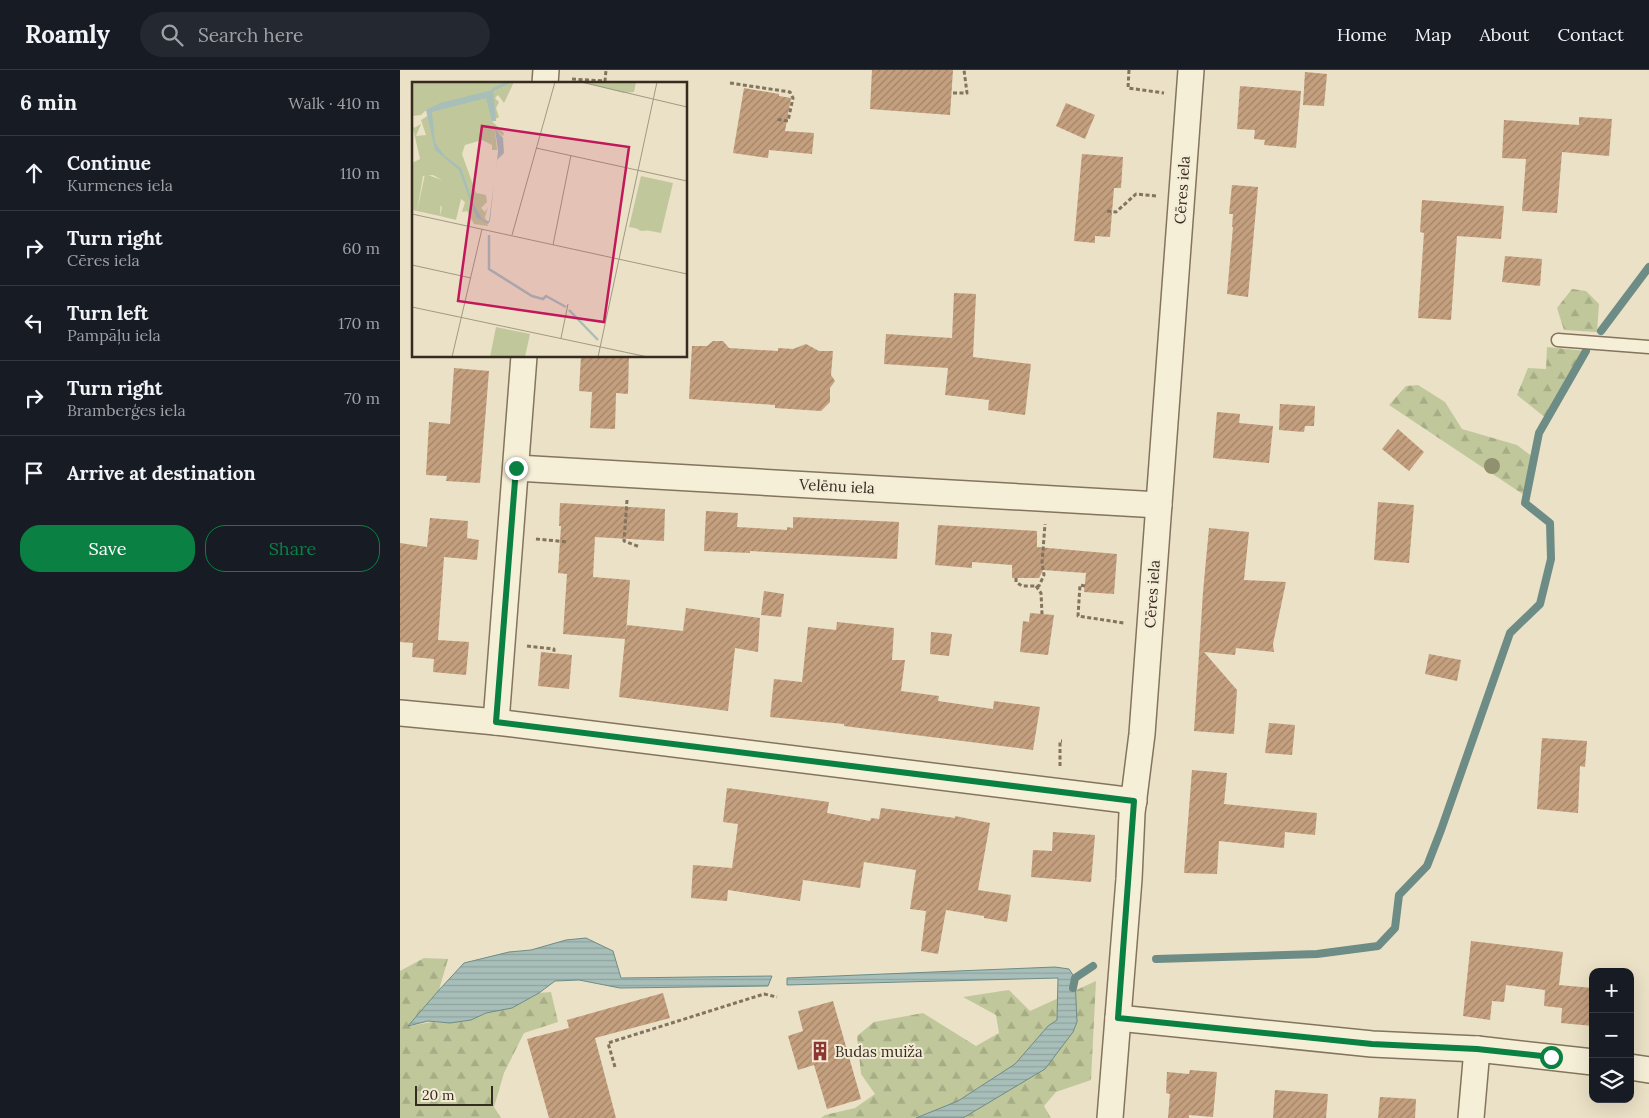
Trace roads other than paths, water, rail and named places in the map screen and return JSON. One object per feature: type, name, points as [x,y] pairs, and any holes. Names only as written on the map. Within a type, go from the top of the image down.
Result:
[{"type":"street","name":"Cēres iela","points":[[1110,1118],[1134,801],[1142,734],[1191,70]]},
{"type":"street","points":[[496,722],[524,358]]},
{"type":"street","name":"Velēnu iela","points":[[516,468],[1159,505]]},
{"type":"street","points":[[400,713],[496,722],[1134,801]]},
{"type":"street","points":[[1118,1018],[1372,1044],[1477,1049],[1589,1062]]},
{"type":"street","points":[[1471,1118],[1477,1049]]},
{"type":"street","points":[[1634,1068],[1649,1070]]},
{"type":"lane","points":[[1558,340],[1649,347]]},
{"type":"water","points":[[586,938],[613,951],[621,978],[772,976],[768,986],[620,988],[579,980],[555,981],[539,993],[512,1008],[486,1013],[471,1020],[450,1023],[428,1021],[408,1026],[464,963],[509,952],[531,950],[566,940]]},
{"type":"water","points":[[1055,967],[1069,969],[1075,978],[1077,1022],[1073,1032],[1045,1069],[963,1118],[916,1118],[958,1101],[1015,1064],[1048,1026],[1057,1020],[1058,978],[787,985],[787,978]]},
{"type":"waterway","points":[[1601,331],[1649,267]]},
{"type":"waterway","points":[[1156,959],[1317,954],[1378,946],[1395,928],[1399,895],[1427,866],[1510,633],[1540,604],[1551,559],[1550,523],[1525,503],[1539,433],[1586,351]]},
{"type":"waterway","points":[[1073,988],[1075,978],[1093,966]]},
{"type":"place","name":"Budas muiža","points":[[820,1051]]}]
